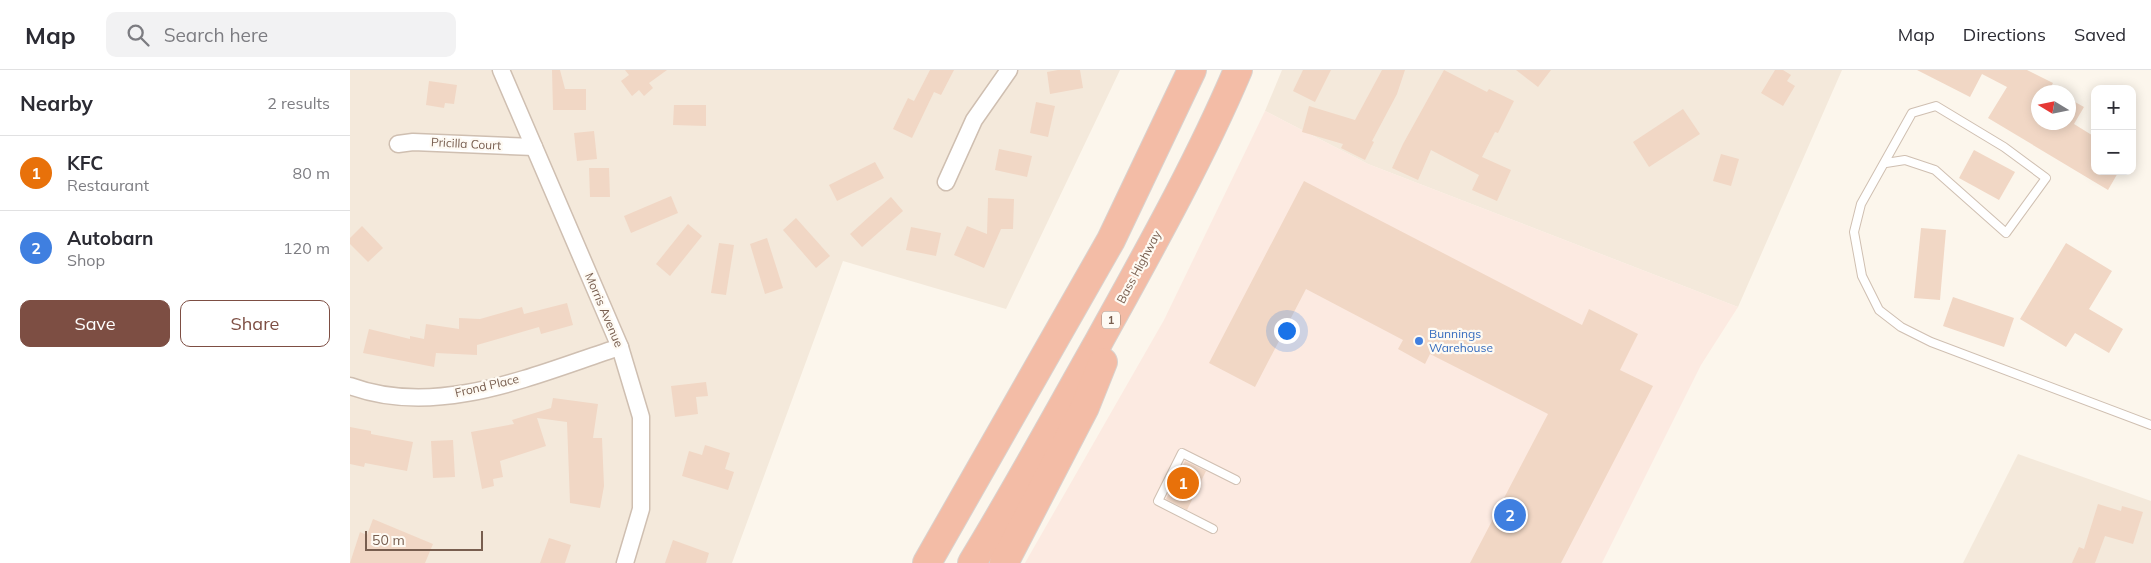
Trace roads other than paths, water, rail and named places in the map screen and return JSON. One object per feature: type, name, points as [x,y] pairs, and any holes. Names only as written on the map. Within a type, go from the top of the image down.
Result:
[{"type":"highway","points":[[927,563],[1111,240],[1192,70]]},
{"type":"highway","name":"Bass Highway","points":[[972,563],[1004,511],[1147,254],[1221,109],[1238,70]]},
{"type":"highway","points":[[1004,563],[1085,407],[1147,254]]},
{"type":"street","name":"Morris Avenue","points":[[501,70],[620,347],[641,417],[641,510],[625,563]]},
{"type":"street","points":[[946,182],[974,120],[1009,70]]},
{"type":"street","name":"Pricilla Court","points":[[398,144],[413,142],[534,147]]},
{"type":"street","name":"Frond Place","points":[[350,386],[361,390],[420,398],[462,393],[509,383],[620,347]]},
{"type":"lane","points":[[1886,163],[1904,160],[1936,170],[2006,233],[2046,178],[2004,148],[1936,106],[1912,113],[1886,163],[1861,204],[1854,232],[1862,276],[1879,310],[1901,327],[1930,342],[2151,425]]},
{"type":"lane","points":[[1213,528],[1158,501],[1182,453],[1236,480]]},
{"type":"place","name":"Bunnings Warehouse","points":[[1419,341]]},
{"type":"place","name":"KFC","points":[[1183,483]]},
{"type":"place","name":"Autobarn","points":[[1510,515]]}]
